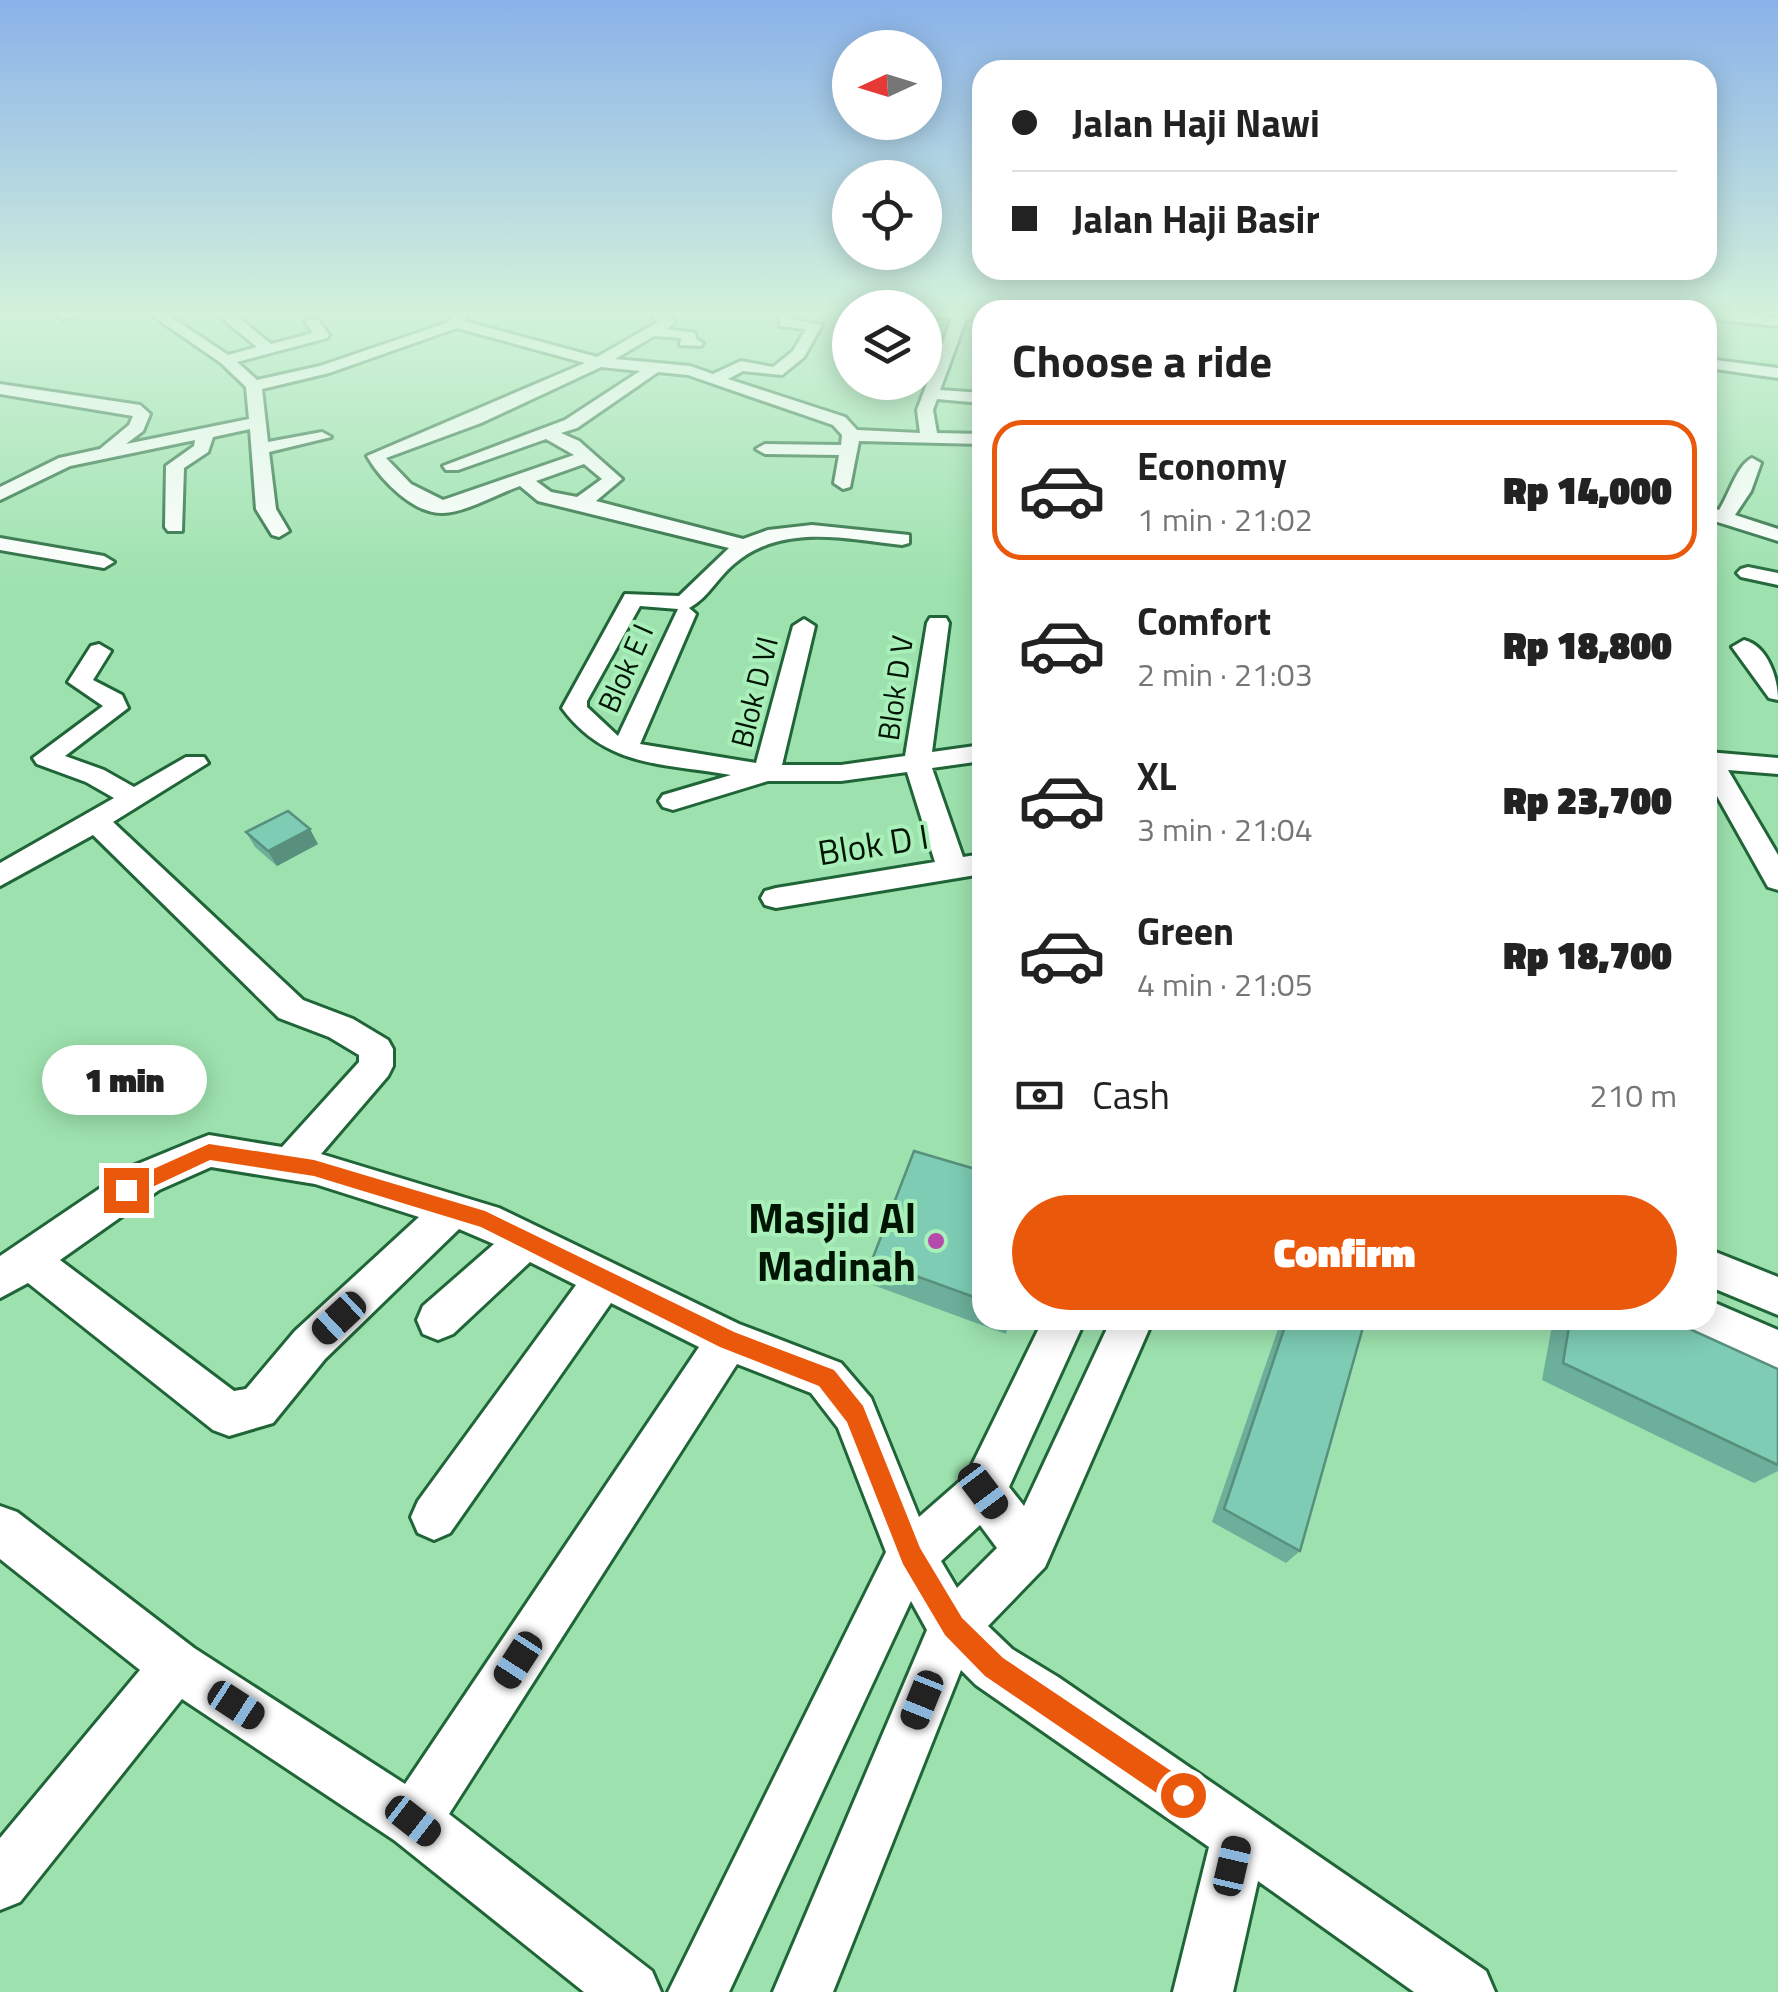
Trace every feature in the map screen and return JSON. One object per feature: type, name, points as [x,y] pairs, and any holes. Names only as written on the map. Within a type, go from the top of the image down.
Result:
[{"type":"street","points":[[105,452],[137,427],[142,414],[106,404]]},
{"type":"street","points":[[256,404],[266,509],[280,531]]},
{"type":"street","points":[[508,404],[376,456],[384,472],[442,507],[584,458]]},
{"type":"street","points":[[452,466],[586,417],[600,404]]},
{"type":"street","points":[[783,404],[838,421],[849,442],[843,483]]},
{"type":"street","points":[[927,404],[930,436]]},
{"type":"street","points":[[0,494],[50,467],[105,452],[259,422]]},
{"type":"street","points":[[176,527],[175,466],[202,448],[205,433]]},
{"type":"street","points":[[531,434],[573,445],[614,482],[581,503]]},
{"type":"street","points":[[764,449],[930,436],[972,438]]},
{"type":"street","points":[[259,449],[322,437]]},
{"type":"street","points":[[1717,514],[1742,491],[1752,463]]},
{"type":"street","points":[[522,479],[545,498],[581,503],[745,546]]},
{"type":"street","points":[[1717,517],[1778,534]]},
{"type":"street","points":[[902,539],[785,530],[727,558],[684,603],[639,597],[626,606],[574,708],[604,739],[625,749],[767,774],[841,773],[972,755]]},
{"type":"street","points":[[0,544],[104,562]]},
{"type":"street","points":[[1748,572],[1778,579]]},
{"type":"street","name":"Blok E I","points":[[625,749],[685,614]]},
{"type":"street","name":"Blok D V","points":[[917,763],[938,623]]},
{"type":"street","name":"Blok D VI","points":[[767,774],[804,626]]},
{"type":"street","points":[[1744,647],[1778,693]]},
{"type":"street","points":[[99,650],[80,682],[113,700],[116,708],[46,757],[95,776],[132,798]]},
{"type":"street","points":[[1717,762],[1778,766]]},
{"type":"street","points":[[0,876],[194,763]]},
{"type":"street","points":[[917,763],[952,868]]},
{"type":"street","points":[[674,802],[767,774]]},
{"type":"street","points":[[1717,775],[1778,880]]},
{"type":"street","points":[[94,820],[290,1009],[342,1028],[376,1049],[376,1066],[290,1164]]},
{"type":"street","name":"Blok D I","points":[[776,898],[972,865]]},
{"type":"street","points":[[453,1210],[310,1345],[258,1408],[229,1414],[14,1269],[146,1178],[206,1152],[290,1164],[453,1210],[526,1239],[728,1340],[826,1378],[855,1414],[911,1556],[954,1626],[994,1667],[1040,1695],[1465,1992]]},
{"type":"street","points":[[438,1320],[526,1239]]},
{"type":"street","points":[[1717,1271],[1778,1296]]},
{"type":"street","points":[[434,1517],[605,1278]]},
{"type":"street","points":[[1717,1324],[1778,1351]]},
{"type":"street","points":[[698,1992],[891,1588],[911,1556],[983,1491],[1059,1330]]},
{"type":"street","points":[[803,1992],[954,1626],[1028,1550],[1127,1330]]},
{"type":"street","points":[[413,1821],[728,1340]]},
{"type":"street","points":[[983,1491],[1028,1550]]},
{"type":"street","points":[[0,1529],[176,1666],[413,1821],[631,1992]]},
{"type":"street","points":[[0,1882],[176,1666]]},
{"type":"street","points":[[1203,1992],[1240,1835]]},
{"type":"building","points":[[288,811],[310,829],[268,851],[246,832]]},
{"type":"building","name":"Masjid Al Madinah","points":[[914,1151],[972,1168],[972,1296],[872,1260]]},
{"type":"building","points":[[1284,1330],[1362,1330],[1300,1551],[1224,1509]]},
{"type":"building","points":[[1568,1330],[1692,1330],[1778,1369],[1778,1465],[1563,1363]]},
{"type":"place","name":"Masjid Al Madinah","points":[[936,1241]]},
{"type":"route","points":[[126,1190],[209,1152],[314,1168],[485,1220],[728,1340],[826,1378],[855,1414],[911,1556],[954,1626],[994,1667],[1183,1795]]}]
